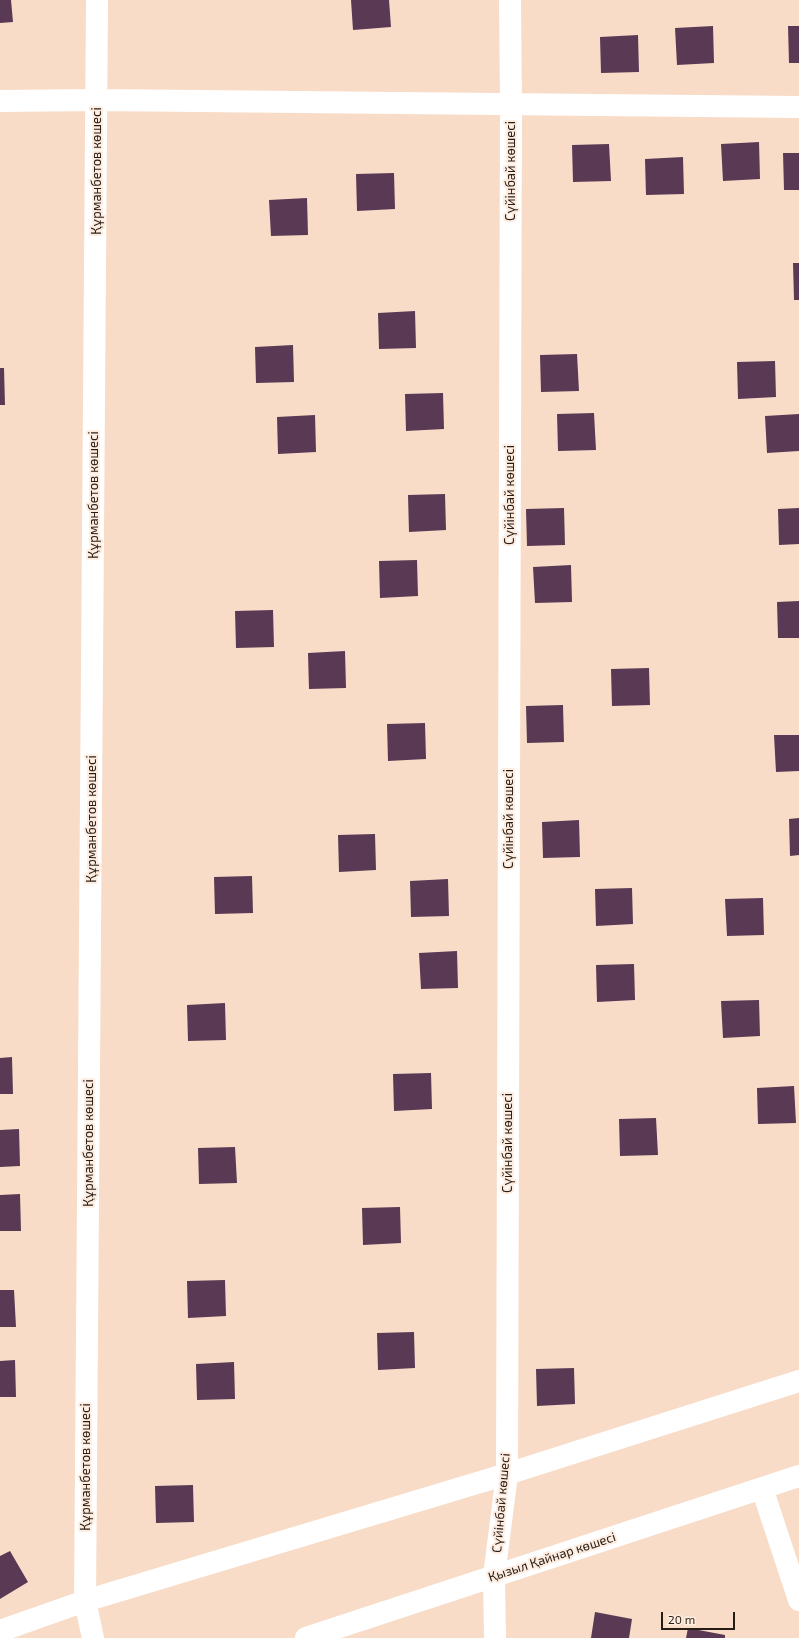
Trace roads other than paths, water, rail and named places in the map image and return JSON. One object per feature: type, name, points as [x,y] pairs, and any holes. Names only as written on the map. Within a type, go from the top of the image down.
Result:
[{"type":"street","name":"Құрманбетов көшесі","points":[[93,1638],[85,1601],[98,100],[97,0]]},
{"type":"street","name":"Сүйінбай көшесі","points":[[495,1638],[494,1576],[507,1474],[511,104],[510,0]]},
{"type":"street","points":[[0,100],[799,107]]},
{"type":"street","points":[[0,1631],[85,1601],[507,1474],[799,1381]]},
{"type":"street","name":"Қызыл Қайнар көшесі","points":[[306,1638],[799,1476]]},
{"type":"street","points":[[762,1488],[799,1600]]}]
